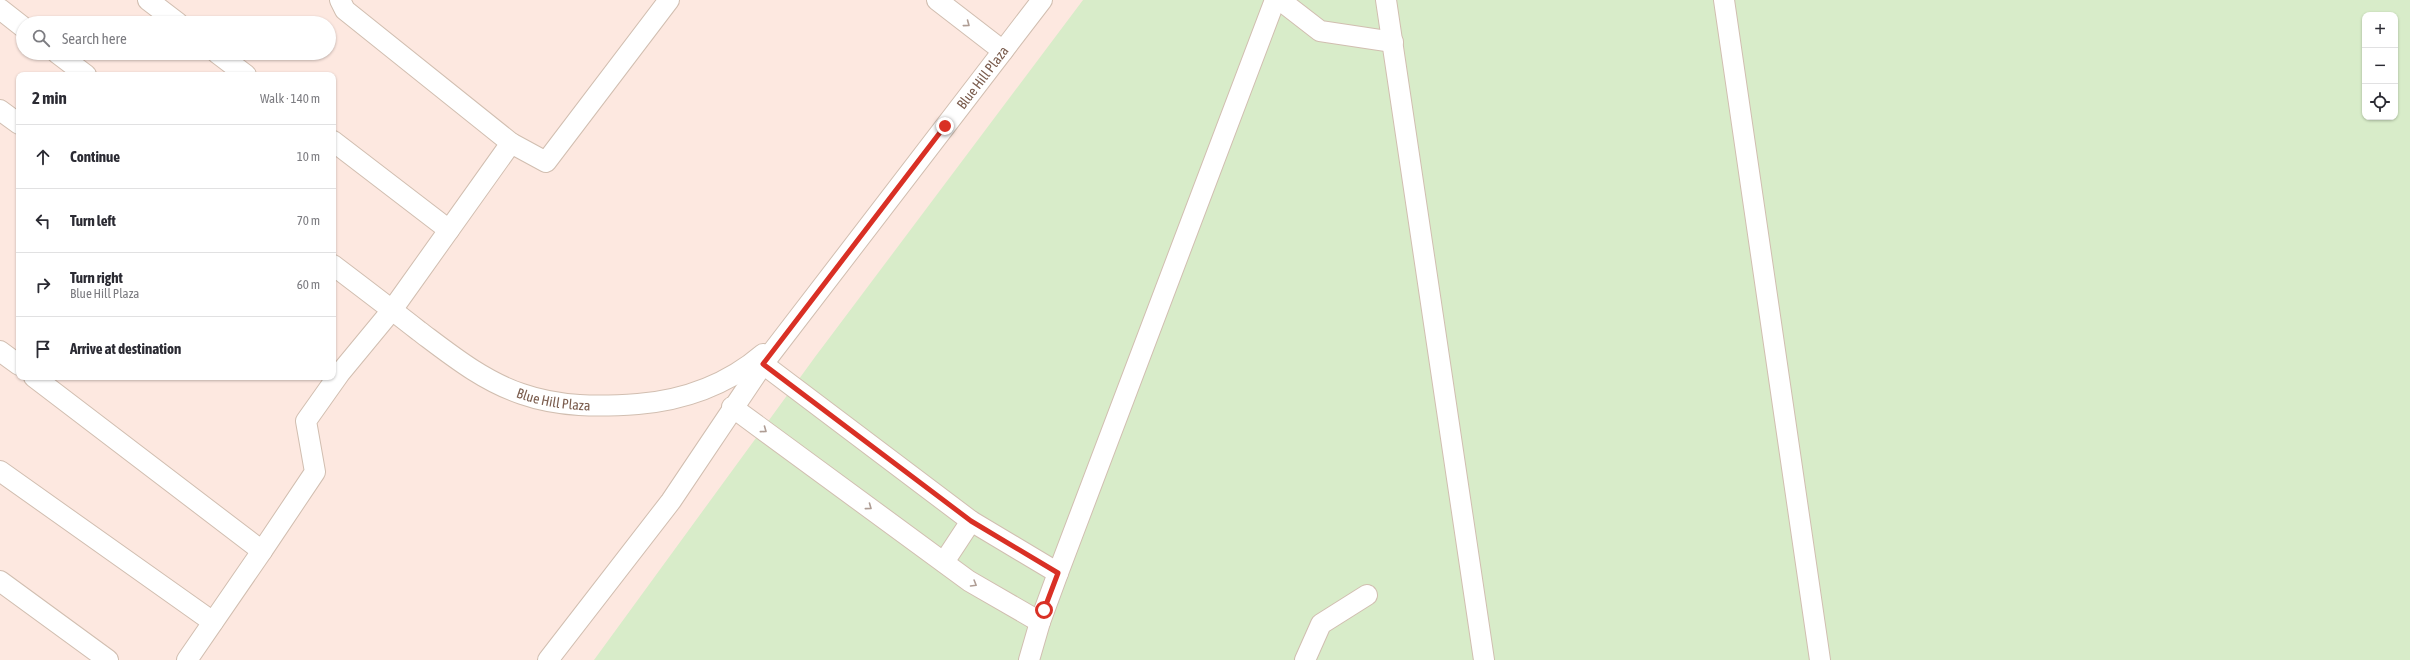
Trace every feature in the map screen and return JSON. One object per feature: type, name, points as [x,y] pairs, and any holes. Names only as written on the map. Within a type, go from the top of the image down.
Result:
[{"type":"lane","points":[[148,0],[169,16]]},
{"type":"lane","points":[[340,0],[345,10],[511,143],[546,162],[669,0]]},
{"type":"lane","points":[[937,0],[1003,51]]},
{"type":"lane","name":"Blue Hill Plaza","points":[[548,660],[670,501],[732,407],[791,326],[1042,0]]},
{"type":"lane","points":[[1029,660],[1040,622],[1058,573],[1275,0]]},
{"type":"lane","points":[[1280,0],[1320,31],[1393,42]]},
{"type":"lane","points":[[1386,0],[1484,660]]},
{"type":"lane","points":[[1724,0],[1820,660]]},
{"type":"lane","points":[[0,9],[16,22]]},
{"type":"lane","points":[[66,60],[82,72]]},
{"type":"lane","points":[[226,60],[242,72]]},
{"type":"lane","points":[[0,110],[16,122]]},
{"type":"lane","points":[[336,143],[449,230]]},
{"type":"lane","points":[[337,370],[392,310],[511,143]]},
{"type":"lane","name":"Blue Hill Plaza","points":[[336,267],[455,358],[494,382],[522,394],[562,404],[607,407],[652,403],[693,394],[729,378],[761,356],[791,326]]},
{"type":"lane","points":[[0,351],[16,363]]},
{"type":"lane","points":[[763,364],[971,521],[1058,573]]},
{"type":"lane","points":[[38,380],[262,551]]},
{"type":"lane","points":[[186,660],[315,472],[306,421],[331,380]]},
{"type":"lane","points":[[732,407],[969,581],[1040,622]]},
{"type":"lane","points":[[0,471],[213,622]]},
{"type":"lane","points":[[944,562],[971,521]]},
{"type":"lane","points":[[0,581],[108,660]]},
{"type":"lane","points":[[1305,660],[1321,624],[1367,595]]},
{"type":"shaded area","points":[[0,0],[1199,0],[701,660],[0,660]]},
{"type":"green space","points":[[1083,0],[2410,0],[2410,660],[594,660],[815,357]]},
{"type":"route","points":[[945,126],[763,364],[971,521],[1058,573],[1044,610]]}]
